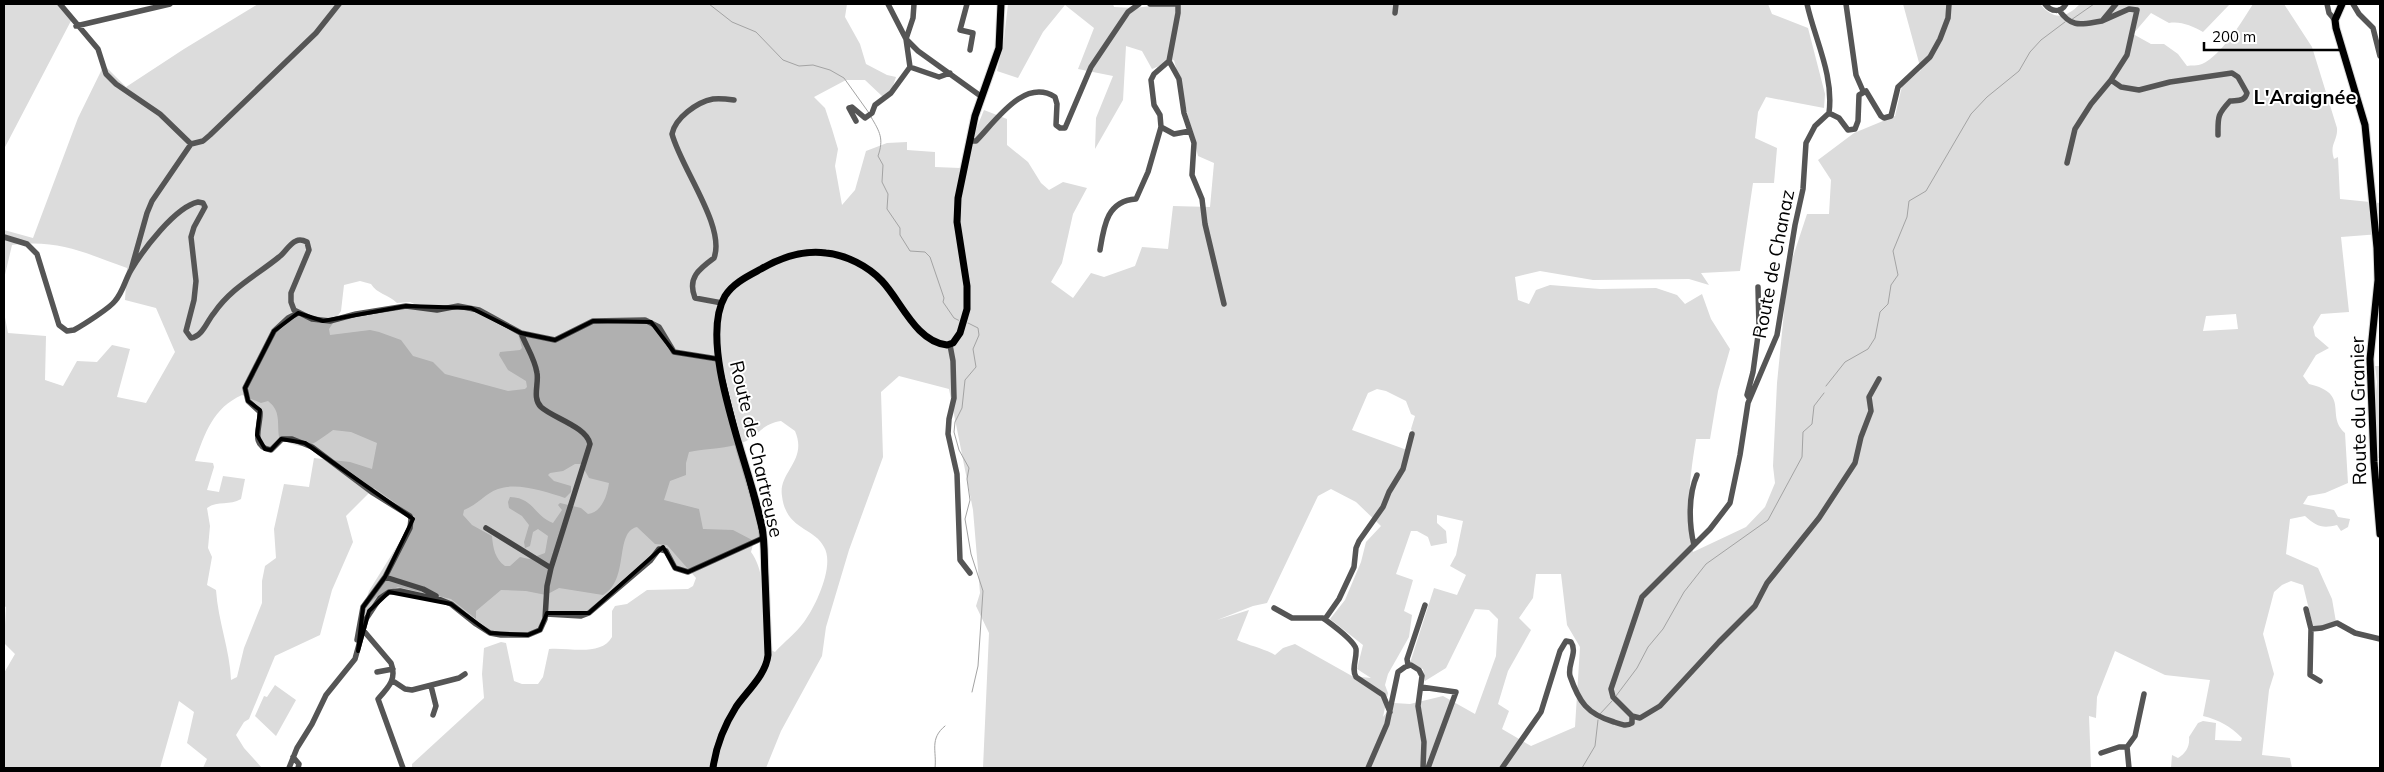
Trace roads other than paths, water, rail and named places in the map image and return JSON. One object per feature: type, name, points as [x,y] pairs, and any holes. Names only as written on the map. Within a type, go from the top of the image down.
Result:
[{"type":"main road","points":[[722,303],[731,288],[765,266],[793,256],[826,252],[849,259],[873,273],[890,291],[903,312],[916,327],[934,341],[950,345],[956,340],[962,326],[968,296],[957,214],[970,141],[982,97],[999,48],[1002,4]]},
{"type":"main road","points":[[2335,20],[2342,4]]},
{"type":"main road","name":"Route du Granier","points":[[2335,20],[2365,125],[2378,248],[2378,289],[2370,359],[2374,462],[2380,534]]},
{"type":"main road","name":"Route de Chartreuse","points":[[713,768],[718,745],[728,720],[756,681],[767,660],[763,538],[718,359],[722,303]]},
{"type":"street","points":[[60,4],[76,26],[98,49],[106,74],[116,84],[160,114],[191,144]]},
{"type":"street","points":[[76,26],[170,4]]},
{"type":"street","points":[[4,237],[27,244],[37,254],[59,325],[68,331],[74,330],[111,306],[119,296],[131,270],[152,201],[191,144],[203,141],[289,61],[325,23],[339,4]]},
{"type":"street","points":[[888,4],[906,39],[918,51],[982,97]]},
{"type":"street","points":[[856,121],[850,107],[863,118],[870,114],[876,105],[891,94],[910,67],[906,39],[913,18],[914,4]]},
{"type":"street","points":[[966,4],[960,30],[973,33],[970,50]]},
{"type":"street","points":[[970,141],[976,140],[1022,96],[1031,93],[1046,94],[1054,98],[1057,104],[1056,125],[1060,128],[1065,128],[1091,67],[1128,12],[1139,4]]},
{"type":"street","points":[[1100,250],[1103,229],[1114,206],[1125,200],[1136,199],[1148,172],[1161,127],[1160,115],[1154,106],[1151,80],[1154,74],[1169,61],[1178,12],[1177,4],[1150,4]]},
{"type":"street","points":[[1395,13],[1396,4]]},
{"type":"street","points":[[1807,4],[1827,70],[1830,95],[1829,113],[1839,118],[1848,130],[1855,129],[1858,121],[1859,95],[1863,91]]},
{"type":"street","points":[[1846,4],[1856,75],[1863,91],[1869,93],[1881,116],[1884,118],[1891,116],[1898,87],[1926,62],[1940,38],[1948,18],[1949,4]]},
{"type":"street","points":[[2045,4],[2052,10],[2059,10],[2066,4]]},
{"type":"street","points":[[2102,21],[2116,4]]},
{"type":"street","points":[[2327,4],[2329,13],[2335,20]]},
{"type":"street","points":[[2353,4],[2359,14],[2373,28],[2380,56]]},
{"type":"street","points":[[2059,10],[2068,23],[2075,24],[2102,21],[2129,8],[2137,10],[2127,55],[2075,129],[2067,163]]},
{"type":"street","points":[[1169,61],[1179,79],[1184,113],[1194,143],[1192,175],[1202,199],[1205,224],[1224,304]]},
{"type":"street","points":[[910,67],[939,77],[950,74]]},
{"type":"street","points":[[2111,80],[2121,87],[2139,90],[2170,82],[2232,72],[2238,77],[2247,94],[2246,98],[2242,100],[2230,101],[2219,115],[2216,121],[2218,135]]},
{"type":"street","points":[[722,303],[695,298],[692,290],[692,282],[698,270],[714,258],[717,239],[713,224],[672,134],[679,119],[704,102],[714,99],[734,100]]},
{"type":"street","name":"Route de Chanaz","points":[[1632,716],[1613,697],[1611,689],[1638,606],[1652,585],[1720,518],[1730,503],[1749,398],[1777,335],[1795,225],[1803,189],[1806,143],[1815,126],[1829,113]]},
{"type":"street","points":[[1161,127],[1174,134],[1190,131]]},
{"type":"street","points":[[131,270],[177,212],[191,203],[201,202],[205,210],[194,227],[191,237],[196,281],[194,300],[186,331],[188,336],[194,338],[200,334],[214,312],[231,294],[256,272],[282,256],[295,241],[302,240],[307,242],[309,250],[290,297],[292,307],[298,313],[323,322],[406,306],[437,310],[458,306],[481,311],[521,333],[555,340],[563,338],[580,325],[593,321],[645,320],[659,327],[674,352],[718,359]]},
{"type":"street","points":[[1749,398],[1747,395],[1753,372],[1759,328],[1758,287]]},
{"type":"street","points":[[298,313],[288,318],[274,331],[245,388],[248,400],[260,412],[257,428],[258,441],[265,449],[271,450],[282,439],[305,443],[412,519],[410,528],[385,577],[363,608],[357,639],[358,651]]},
{"type":"street","points":[[385,577],[423,589],[457,607],[483,629],[501,635],[533,634],[542,627],[546,614],[547,586],[589,451],[590,442],[583,433],[542,408],[537,401],[537,374],[521,333]]},
{"type":"street","points":[[950,345],[953,361],[954,398],[948,419],[948,434],[957,474],[960,560],[970,573]]},
{"type":"street","points":[[1502,768],[1542,712],[1560,651],[1566,641],[1573,644],[1570,673],[1586,708],[1597,716],[1624,725],[1632,723],[1632,716],[1640,718],[1660,706],[1755,606],[1767,583],[1818,518],[1855,463],[1861,437],[1871,411],[1870,397],[1879,379]]},
{"type":"street","points":[[1325,619],[1339,598],[1354,567],[1356,548],[1359,541],[1383,507],[1389,492],[1403,469],[1412,437]]},
{"type":"street","points":[[1694,545],[1691,527],[1692,487],[1697,475]]},
{"type":"street","points":[[486,528],[552,568]]},
{"type":"street","points":[[546,614],[581,616],[589,613],[650,561],[659,548],[666,551],[675,568],[688,572],[763,538]]},
{"type":"street","points":[[289,768],[326,695],[350,666],[358,651],[369,611],[378,600],[389,592],[400,591],[441,600]]},
{"type":"street","points":[[1408,666],[1407,659],[1425,605]]},
{"type":"street","points":[[1274,608],[1292,618],[1322,617],[1354,644],[1356,651],[1354,673],[1360,680],[1383,695],[1390,712]]},
{"type":"street","points":[[2306,609],[2311,629],[2310,675],[2320,681]]},
{"type":"street","points":[[2311,629],[2337,623],[2355,634],[2380,640]]},
{"type":"street","points":[[363,630],[394,669],[393,681],[378,699],[403,768]]},
{"type":"street","points":[[1368,768],[1384,733],[1396,678],[1401,669],[1408,666],[1414,666],[1421,672],[1418,706],[1424,742],[1423,768]]},
{"type":"street","points":[[377,672],[394,669]]},
{"type":"street","points":[[393,681],[409,690],[431,686],[459,678],[465,674]]},
{"type":"street","points":[[431,686],[436,706],[433,714]]},
{"type":"street","points":[[1421,687],[1456,692],[1428,768]]},
{"type":"street","points":[[2129,768],[2127,747],[2135,736],[2144,694]]},
{"type":"street","points":[[2101,753],[2119,747],[2127,747]]},
{"type":"street","points":[[293,757],[298,761],[298,768]]},
{"type":"waterway","points":[[709,4],[732,22],[756,32],[783,60],[799,66],[813,65],[830,70],[844,78],[869,113]]},
{"type":"waterway","points":[[2071,20],[2094,4]]},
{"type":"waterway","points":[[1826,386],[1845,362],[1868,349],[1875,338],[1880,312],[1888,304],[1891,285],[1898,275],[1893,251],[1907,217],[1909,201],[1926,191],[1971,114],[1987,97],[2019,71],[2030,52],[2041,40],[2065,22]]},
{"type":"waterway","points":[[871,117],[877,127],[881,140],[878,156],[883,165],[882,182],[888,194],[887,209],[900,228],[900,235],[910,251],[925,252],[930,257],[944,298],[943,302],[954,318],[960,321]]},
{"type":"waterway","points":[[966,322],[978,328],[979,335],[973,349],[976,367],[965,380],[962,408],[955,422],[954,432],[959,450],[969,468],[967,479],[970,500],[965,519],[971,554],[983,591],[978,666],[972,692]]},
{"type":"waterway","points":[[1616,696],[1637,668],[1648,647],[1663,629],[1684,592],[1706,564],[1768,520],[1802,457],[1803,432],[1812,424],[1814,406],[1824,393]]},
{"type":"waterway","points":[[1600,714],[1612,701]]},
{"type":"waterway","points":[[1582,768],[1595,746],[1598,720]]},
{"type":"waterway","points":[[935,768],[935,741],[945,726]]},
{"type":"district","name":"L'Araignée","points":[[2305,97]]}]
